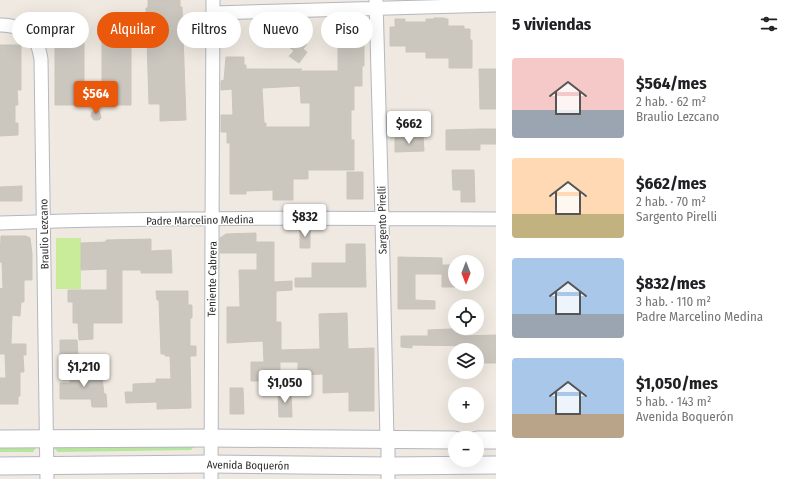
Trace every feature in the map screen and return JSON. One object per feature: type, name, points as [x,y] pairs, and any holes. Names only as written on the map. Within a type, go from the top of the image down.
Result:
[{"type":"street","points":[[213,6],[376,4],[496,5]]},
{"type":"street","name":"Sargento Pirelli","points":[[376,4],[388,473]]},
{"type":"street","name":"Teniente Cabrera","points":[[210,472],[213,219],[213,6]]},
{"type":"street","name":"Braulio Lezcano","points":[[0,25],[8,25],[29,32],[37,44],[41,59],[47,472]]},
{"type":"street","name":"Padre Marcelino Medina","points":[[0,223],[213,219],[496,219]]},
{"type":"street","points":[[0,439],[210,438],[448,440]]},
{"type":"street","points":[[484,440],[496,440]]},
{"type":"street","name":"Avenida Boquerón","points":[[0,466],[47,472],[388,473],[496,465]]},
{"type":"green space","points":[[56,238],[81,238],[81,289],[56,289]]},
{"type":"green space","points":[[0,438],[37,446],[33,452],[0,452]]},
{"type":"green space","points":[[196,444],[191,450],[58,452],[53,447]]},
{"type":"building","points":[[148,0],[180,0],[180,7],[182,7],[182,12],[177,12],[177,48],[183,48],[186,120],[160,121],[160,104],[149,104],[147,48],[169,48],[169,12],[146,12],[146,8],[148,8]]},
{"type":"building","points":[[395,19],[405,19],[405,22],[426,22],[426,19],[448,19],[448,26],[464,26],[464,29],[470,29],[470,40],[472,40],[472,68],[449,68],[449,58],[426,58],[426,52],[406,52],[406,46],[390,46],[390,27],[395,27]]},
{"type":"building","points":[[0,45],[12,45],[12,48],[21,48],[21,90],[17,90],[18,105],[15,105],[15,123],[18,123],[18,135],[0,136]]},
{"type":"building","points":[[55,48],[84,48],[84,105],[55,105]]},
{"type":"building","points":[[102,48],[131,48],[131,105],[102,105]]},
{"type":"building","points":[[290,48],[304,48],[303,49],[307,52],[299,63],[289,56],[294,51]]},
{"type":"building","points":[[338,48],[364,48],[362,86],[354,86],[354,110],[351,110],[351,140],[354,140],[354,170],[308,170],[308,179],[293,179],[293,200],[273,200],[273,190],[246,191],[246,194],[230,194],[230,143],[227,143],[227,132],[221,132],[221,115],[233,115],[232,89],[221,90],[221,81],[224,80],[226,57],[244,57],[244,65],[246,65],[246,69],[302,69],[300,71],[338,71]],"holes":[[[300,86],[301,103],[310,103],[310,127],[266,127],[266,123],[264,123],[262,88]]]},
{"type":"building","points":[[479,69],[496,69],[496,109],[480,109]]},
{"type":"building","points":[[99,110],[101,118],[99,120],[94,120],[91,116],[92,112]]},
{"type":"building","points":[[496,129],[496,144],[480,144],[480,150],[446,150],[446,130]]},
{"type":"building","points":[[423,137],[424,151],[395,152],[395,138]]},
{"type":"building","points":[[452,170],[474,170],[475,202],[461,202],[461,190],[453,190]]},
{"type":"building","points":[[347,172],[363,172],[363,199],[347,199]]},
{"type":"building","points":[[22,186],[22,201],[0,201],[0,187]]},
{"type":"building","points":[[300,229],[310,229],[310,248],[300,248]]},
{"type":"building","points":[[256,233],[256,242],[274,242],[274,282],[292,281],[292,290],[276,291],[276,322],[281,322],[281,350],[320,349],[319,314],[347,313],[348,349],[374,348],[374,411],[349,411],[349,392],[323,393],[323,374],[298,375],[298,362],[280,362],[280,382],[251,381],[251,362],[264,362],[263,341],[227,343],[227,307],[240,307],[239,270],[257,270],[257,253],[220,253],[220,238],[226,234]]},
{"type":"building","points":[[1,236],[26,236],[30,238],[32,254],[32,280],[24,280],[24,302],[21,302],[20,316],[12,315],[11,344],[26,344],[26,355],[23,355],[24,372],[20,372],[20,396],[18,396],[18,404],[0,404],[0,378],[6,378],[5,354],[0,354],[0,289],[3,288],[2,262],[0,262]]},
{"type":"building","points":[[151,239],[151,251],[171,250],[172,273],[141,273],[141,270],[122,270],[122,323],[93,323],[93,339],[79,340],[78,323],[73,323],[73,302],[68,302],[68,290],[107,290],[107,269],[81,270],[81,243],[106,242],[106,240]]},
{"type":"building","points":[[346,244],[365,244],[366,287],[295,287],[295,278],[312,278],[312,263],[346,263]]},
{"type":"building","points":[[398,257],[442,258],[442,265],[448,265],[448,287],[442,287],[442,274],[415,274],[415,300],[435,301],[435,309],[398,309]]},
{"type":"building","points":[[156,291],[188,291],[188,305],[192,305],[192,318],[190,318],[190,346],[196,346],[196,356],[190,356],[191,408],[157,409],[157,402],[126,403],[125,392],[133,392],[133,384],[156,383],[156,379],[171,379],[170,356],[161,354],[159,300],[157,300]]},
{"type":"building","points":[[448,329],[448,335],[496,335],[496,363],[484,363],[484,343],[448,343],[448,346],[412,345],[412,348],[401,347],[401,336],[428,336],[428,330]]},
{"type":"building","points":[[60,340],[77,340],[78,355],[60,355]]},
{"type":"building","points":[[70,367],[85,367],[85,379],[102,378],[104,394],[106,394],[107,407],[92,407],[91,399],[60,399],[60,383],[70,383]]},
{"type":"building","points":[[230,388],[243,388],[244,414],[230,414]]},
{"type":"building","points":[[278,391],[291,391],[292,417],[279,417]]}]
